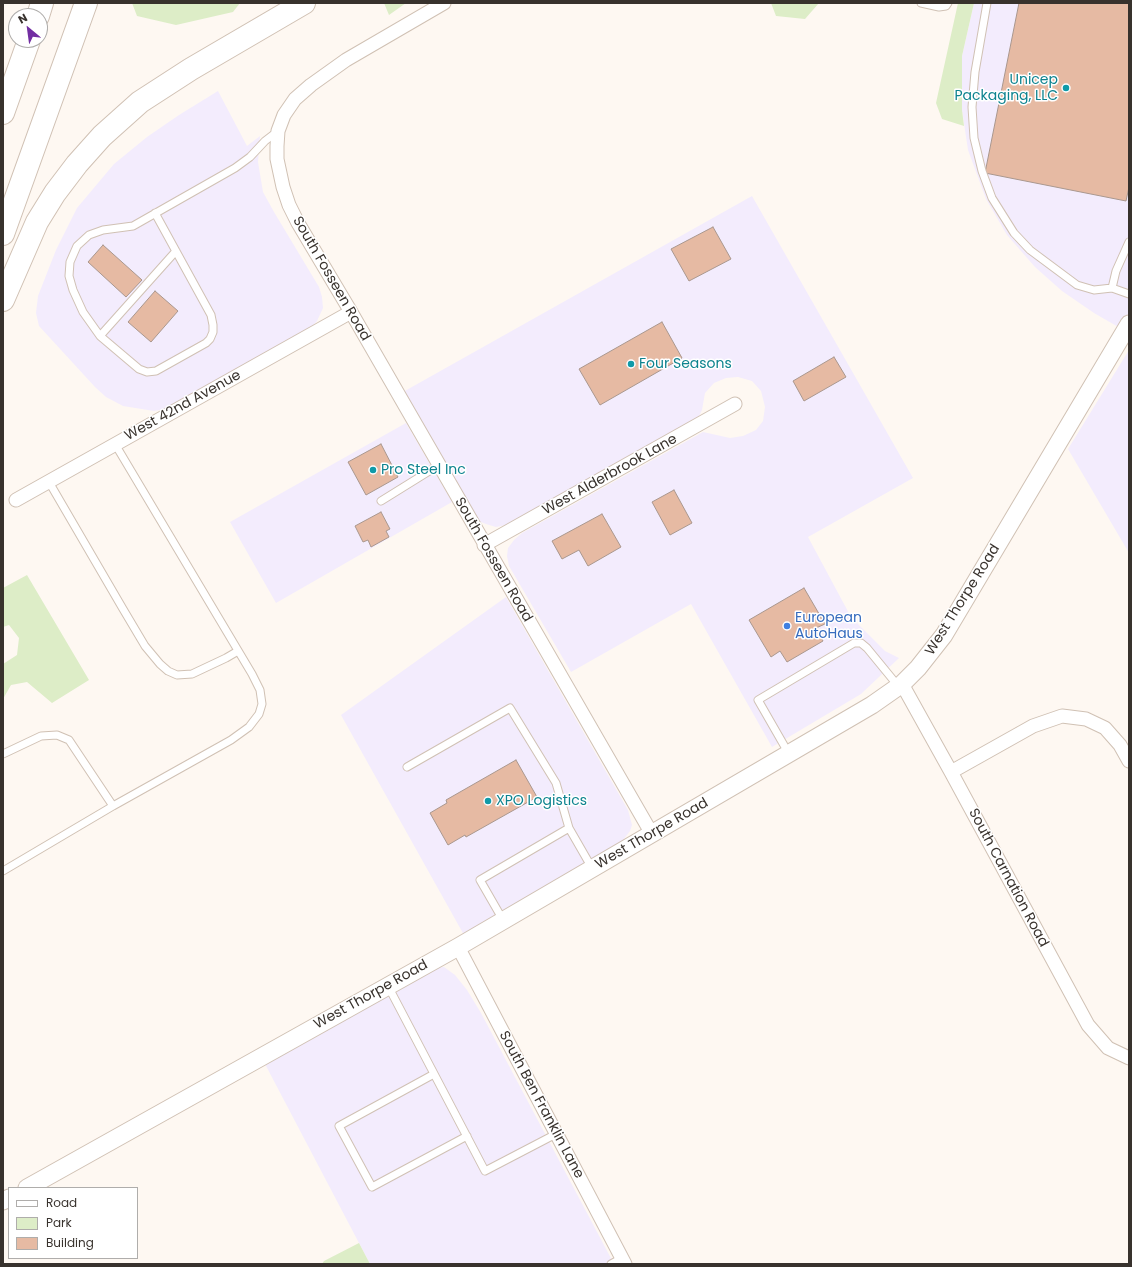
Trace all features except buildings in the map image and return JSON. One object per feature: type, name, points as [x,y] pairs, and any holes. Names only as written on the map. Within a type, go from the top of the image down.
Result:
[{"type":"highway","points":[[3,234],[86,3]]},
{"type":"highway","points":[[3,300],[37,222],[55,193],[77,164],[102,136],[140,102],[190,69],[304,3]]},
{"type":"highway","points":[[3,113],[26,48]]},
{"type":"street","name":"South Fosseen Road","points":[[444,3],[346,60],[311,85],[295,99],[284,114],[278,131],[278,166],[283,187],[289,205],[298,223],[351,312],[652,834]]},
{"type":"street","name":"West 42nd Avenue","points":[[16,500],[351,312]]},
{"type":"street","name":"West Thorpe Road","points":[[29,1187],[458,947],[872,705],[900,686],[918,668],[944,635],[1129,324]]},
{"type":"street","name":"West Alderbrook Lane","points":[[484,545],[735,404]]},
{"type":"street","name":"South Carnation Road","points":[[900,686],[951,772],[1088,1025],[1108,1048],[1129,1058]]},
{"type":"street","points":[[951,772],[1033,726],[1062,716],[1086,719],[1105,728],[1120,745],[1129,761]]},
{"type":"street","name":"South Ben Franklin Lane","points":[[458,947],[556,1134],[619,1262]]},
{"type":"lane","points":[[922,3],[939,6],[946,6],[948,3]]},
{"type":"lane","points":[[987,3],[975,72],[972,107],[974,138],[982,171],[992,198],[1014,232],[1030,250],[1077,285],[1094,290],[1112,288],[1129,294]]},
{"type":"lane","points":[[155,213],[211,316],[213,332],[210,339],[206,343],[156,371],[147,372],[139,369],[100,336],[83,312],[73,290],[69,276],[70,262],[77,246],[89,235],[103,230],[133,226],[155,213],[235,168],[250,157],[265,141],[278,131]]},
{"type":"lane","points":[[1112,288],[1116,271],[1129,242]]},
{"type":"lane","points":[[100,336],[176,251]]},
{"type":"lane","points":[[3,871],[113,806],[231,740],[249,727],[259,714],[262,704],[260,690],[252,674],[115,444]]},
{"type":"lane","points":[[381,501],[439,465]]},
{"type":"lane","points":[[49,482],[145,646],[160,664],[168,671],[177,675],[192,674],[221,661],[238,651]]},
{"type":"lane","points":[[789,754],[758,700],[857,643],[861,643],[867,648],[900,686]]},
{"type":"lane","points":[[407,767],[510,708],[556,783],[569,828],[592,868]]},
{"type":"lane","points":[[3,754],[41,736],[57,734],[69,740],[113,806]]},
{"type":"lane","points":[[503,920],[480,880],[569,828]]},
{"type":"lane","points":[[388,986],[485,1172],[556,1134]]},
{"type":"lane","points":[[434,1074],[339,1126],[372,1187],[467,1136]]},
{"type":"shaded area","points":[[974,3],[1129,3],[1129,313],[1120,328],[1094,313],[1062,291],[1035,267],[1007,235],[986,199],[968,150],[962,110],[962,56]]},
{"type":"shaded area","points":[[218,91],[247,146],[260,136],[258,162],[263,192],[319,287],[323,308],[317,321],[309,330],[166,409],[154,411],[123,406],[106,397],[95,387],[39,326],[36,313],[38,296],[56,250],[77,208],[114,164],[147,137]]},
{"type":"shaded area","points":[[752,196],[913,478],[808,537],[851,617],[885,651],[899,658],[861,694],[772,747],[691,604],[571,672],[509,566],[507,556],[508,548],[522,533],[703,432],[730,438],[743,436],[756,430],[763,421],[765,407],[761,391],[752,381],[738,377],[726,378],[714,383],[705,393],[702,410],[698,418],[686,426],[506,525],[496,527],[476,520],[403,392]]},
{"type":"shaded area","points":[[1129,350],[1129,553],[1068,449]]},
{"type":"shaded area","points":[[406,423],[452,502],[276,603],[230,522]]},
{"type":"shaded area","points":[[506,597],[628,810],[632,825],[630,831],[620,844],[464,935],[341,715]]},
{"type":"shaded area","points":[[444,967],[455,975],[467,990],[481,1013],[614,1264],[370,1264],[265,1064],[435,968]]},
{"type":"green space","points":[[132,3],[240,3],[233,12],[176,25],[137,16]]},
{"type":"green space","points":[[384,3],[406,3],[389,15]]},
{"type":"green space","points":[[771,3],[819,3],[805,19],[776,16]]},
{"type":"green space","points":[[958,3],[974,3],[962,56],[962,110],[964,126],[942,119],[936,103]]},
{"type":"green space","points":[[27,575],[89,680],[52,703],[27,682],[11,685],[3,699],[3,664],[17,655],[19,638],[9,625],[3,627],[3,588]]},
{"type":"green space","points":[[359,1243],[370,1264],[322,1264],[324,1261]]},
{"type":"place","name":"Unicep Packaging, LLC","points":[[1066,88]]},
{"type":"place","name":"Four Seasons","points":[[631,364]]},
{"type":"place","name":"Pro Steel Inc","points":[[373,470]]},
{"type":"place","name":"European AutoHaus","points":[[787,626]]},
{"type":"place","name":"XPO Logistics","points":[[488,801]]}]
